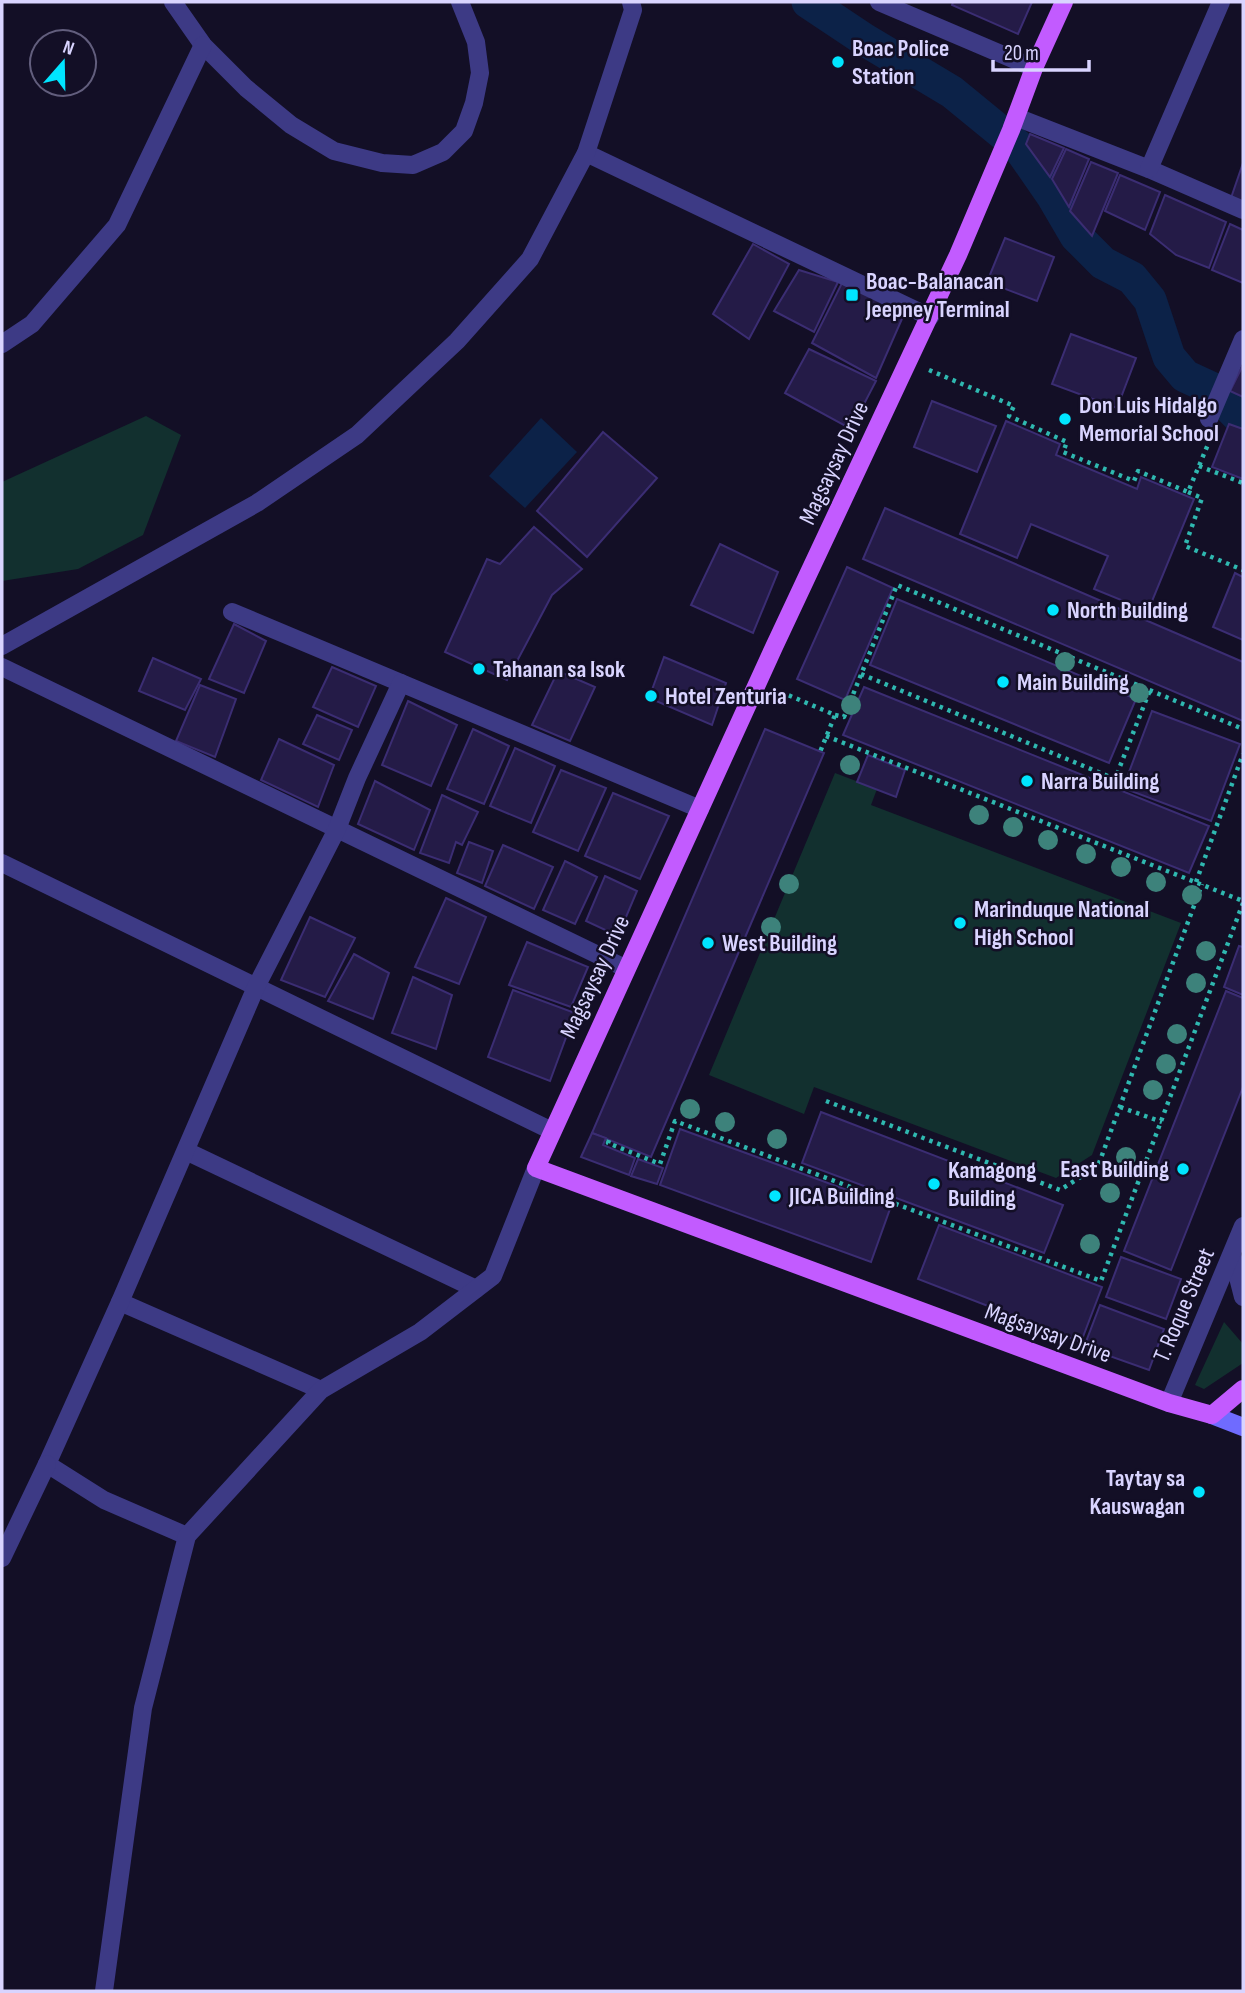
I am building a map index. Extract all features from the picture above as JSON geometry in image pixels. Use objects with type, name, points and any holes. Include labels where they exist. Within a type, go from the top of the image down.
[{"type":"main road","name":"Magsaysay Drive","points":[[1064,2],[930,317],[625,968],[536,1168],[1170,1403],[1212,1415]]},
{"type":"main road","points":[[1212,1415],[1243,1389]]},
{"type":"street","points":[[173,2],[203,45],[246,88],[291,125],[334,150],[382,163],[413,165],[443,152],[464,131],[474,103],[480,73],[475,42],[460,2]]},
{"type":"street","points":[[2,646],[257,503],[357,435],[457,341],[530,259],[586,153],[633,10],[631,2]]},
{"type":"street","points":[[879,2],[1034,68]]},
{"type":"street","points":[[1150,169],[1221,2]]},
{"type":"street","points":[[2,344],[32,324],[117,225],[203,45]]},
{"type":"street","points":[[1010,131],[1150,169],[1243,211]]},
{"type":"street","points":[[586,153],[930,317]]},
{"type":"street","points":[[1209,419],[1243,340]]},
{"type":"street","points":[[232,612],[700,809]]},
{"type":"street","points":[[2,667],[625,968]]},
{"type":"street","points":[[2,1558],[120,1302],[256,987],[337,829],[357,778],[401,683]]},
{"type":"street","points":[[2,863],[552,1131]]},
{"type":"street","points":[[186,1151],[477,1289]]},
{"type":"street","points":[[104,1991],[143,1708],[187,1536],[321,1390],[419,1332],[493,1276],[536,1168]]},
{"type":"street","name":"T. Roque Street","points":[[1170,1403],[1243,1227]]},
{"type":"street","points":[[1232,1254],[1243,1297]]},
{"type":"street","points":[[120,1302],[321,1390]]},
{"type":"street","points":[[1212,1415],[1243,1427]]},
{"type":"street","points":[[47,1464],[104,1500],[187,1536]]},
{"type":"path","points":[[918,366],[1014,406],[1009,416],[1067,442],[1063,452],[1134,481],[1138,471],[1202,498],[1185,546],[1243,570]]},
{"type":"path","points":[[1188,492],[1218,422],[1209,419]]},
{"type":"path","points":[[1199,466],[1243,483]]},
{"type":"path","points":[[774,689],[844,717],[897,585],[1243,729]]},
{"type":"path","points":[[861,674],[1115,779],[1150,690]]},
{"type":"path","points":[[820,752],[835,715]]},
{"type":"path","points":[[609,1140],[608,1143],[660,1164],[675,1121],[1101,1281],[1243,902],[826,736]]},
{"type":"path","points":[[826,1101],[1060,1190],[1098,1166],[1243,754]]},
{"type":"path","points":[[1120,1107],[1162,1122]]},
{"type":"green space","points":[[146,416],[181,435],[143,535],[78,569],[2,581],[2,482]]},
{"type":"green space","points":[[835,773],[877,789],[871,805],[1181,923],[1092,1155],[1056,1178],[814,1087],[804,1114],[709,1075]]},
{"type":"green space","points":[[1224,1322],[1243,1344],[1243,1363],[1204,1389],[1195,1385]]},
{"type":"water","points":[[541,418],[577,452],[525,508],[489,476]]},
{"type":"building","points":[[953,2],[1032,2],[1018,34],[952,5]]},
{"type":"building","points":[[1030,134],[1064,148],[1050,177],[1026,144]]},
{"type":"building","points":[[1066,149],[1089,159],[1069,207],[1052,179]]},
{"type":"building","points":[[1091,162],[1118,173],[1092,236],[1070,211]]},
{"type":"building","points":[[1243,163],[1243,203],[1231,198]]},
{"type":"building","points":[[1120,175],[1160,192],[1145,230],[1105,211]]},
{"type":"building","points":[[1165,195],[1226,222],[1209,268],[1176,255],[1150,234]]},
{"type":"building","points":[[1230,224],[1243,230],[1243,283],[1212,270]]},
{"type":"building","points":[[1005,238],[1054,257],[1037,301],[987,282]]},
{"type":"building","points":[[753,244],[789,264],[749,339],[713,314]]},
{"type":"building","points":[[799,270],[838,282],[814,332],[774,311]]},
{"type":"building","points":[[843,281],[905,312],[876,378],[812,343]]},
{"type":"building","points":[[1071,334],[1136,358],[1117,408],[1052,384]]},
{"type":"building","points":[[809,349],[876,381],[851,429],[785,393]]},
{"type":"building","points":[[1243,365],[1243,397],[1230,391]]},
{"type":"building","points":[[932,401],[996,426],[977,472],[914,447]]},
{"type":"building","points":[[1006,421],[1060,444],[1056,455],[1137,489],[1141,477],[1194,499],[1148,611],[1094,589],[1108,556],[1031,524],[1017,558],[960,534]]},
{"type":"building","points":[[1229,424],[1243,429],[1243,479],[1212,467]]},
{"type":"building","points":[[603,432],[657,478],[587,557],[537,511]]},
{"type":"building","name":"North Building","points":[[885,508],[1243,662],[1243,721],[863,559]]},
{"type":"building","points":[[534,527],[582,569],[552,595],[507,680],[445,652],[487,559],[500,564]]},
{"type":"building","points":[[720,544],[778,572],[753,633],[691,605]]},
{"type":"building","points":[[847,567],[893,588],[845,700],[797,679]]},
{"type":"building","points":[[1235,573],[1243,577],[1243,640],[1213,627]]},
{"type":"building","name":"Main Building","points":[[897,599],[1136,699],[1109,763],[870,665]]},
{"type":"building","points":[[234,624],[266,641],[244,693],[209,679]]},
{"type":"building","points":[[664,657],[726,683],[712,725],[649,698]]},
{"type":"building","points":[[153,658],[201,679],[185,710],[139,691]]},
{"type":"building","points":[[332,667],[376,686],[358,727],[313,707]]},
{"type":"building","points":[[558,671],[595,687],[570,741],[532,725]]},
{"type":"building","points":[[200,685],[236,699],[215,757],[176,741]]},
{"type":"building","name":"Narra Building","points":[[864,687],[1209,826],[1189,873],[843,735]]},
{"type":"building","points":[[408,701],[457,725],[431,786],[382,765]]},
{"type":"building","points":[[1152,711],[1240,744],[1211,821],[1123,788]]},
{"type":"building","points":[[317,715],[352,730],[339,760],[303,744]]},
{"type":"building","points":[[473,729],[509,746],[484,804],[447,789]]},
{"type":"building","name":"West Building","points":[[765,729],[824,753],[651,1157],[592,1133]]},
{"type":"building","points":[[279,739],[334,765],[318,807],[261,780]]},
{"type":"building","points":[[515,748],[555,766],[531,823],[490,806]]},
{"type":"building","points":[[868,755],[905,770],[896,797],[857,782]]},
{"type":"building","points":[[561,770],[606,788],[578,851],[533,832]]},
{"type":"building","points":[[375,781],[430,810],[414,850],[358,824]]},
{"type":"building","points":[[613,793],[669,816],[640,879],[585,856]]},
{"type":"building","points":[[442,795],[478,812],[462,845],[456,842],[449,863],[420,853]]},
{"type":"building","points":[[469,842],[493,851],[482,883],[457,873]]},
{"type":"building","points":[[503,845],[553,867],[534,909],[485,886]]},
{"type":"building","points":[[565,861],[597,877],[575,924],[543,910]]},
{"type":"building","points":[[605,876],[637,891],[618,936],[586,921]]},
{"type":"building","points":[[446,898],[486,917],[459,984],[415,967]]},
{"type":"building","points":[[310,917],[355,938],[325,997],[281,980]]},
{"type":"building","points":[[527,942],[588,967],[571,1007],[509,985]]},
{"type":"building","points":[[1239,946],[1243,947],[1243,995],[1224,987]]},
{"type":"building","points":[[354,954],[389,973],[373,1019],[328,1001]]},
{"type":"building","points":[[413,977],[452,995],[436,1049],[392,1033]]},
{"type":"building","points":[[513,990],[575,1013],[550,1081],[488,1057]]},
{"type":"building","name":"East Building","points":[[1226,991],[1243,998],[1243,1087],[1171,1270],[1124,1251]]},
{"type":"building","name":"Kamagong Building","points":[[821,1112],[1063,1205],[1044,1253],[802,1163]]},
{"type":"building","name":"JICA Building","points":[[680,1129],[891,1206],[871,1262],[660,1185]]},
{"type":"building","points":[[592,1133],[606,1138],[603,1145],[635,1158],[629,1175],[581,1157]]},
{"type":"building","points":[[638,1159],[663,1168],[657,1184],[631,1176]]},
{"type":"building","name":"JICA Building","points":[[939,1225],[1102,1287],[1081,1342],[918,1279]]},
{"type":"building","points":[[1121,1257],[1181,1279],[1166,1319],[1106,1297]]},
{"type":"building","points":[[1100,1305],[1164,1329],[1149,1370],[1084,1347]]},
{"type":"waterway","points":[[808,2],[952,92],[1018,146],[1076,236],[1103,263],[1132,278],[1150,300],[1169,357],[1185,376],[1211,388],[1243,418]]},
{"type":"place","name":"Boac Police Station","points":[[838,62]]},
{"type":"place","name":"Boac-Balanacan Jeepney Terminal","points":[[852,295]]},
{"type":"place","name":"Don Luis Hidalgo Memorial School","points":[[1065,419]]},
{"type":"place","name":"North Building","points":[[1053,610]]},
{"type":"place","name":"Tahanan sa Isok","points":[[479,669]]},
{"type":"place","name":"Main Building","points":[[1003,682]]},
{"type":"place","name":"Hotel Zenturia","points":[[651,696]]},
{"type":"place","name":"Narra Building","points":[[1027,781]]},
{"type":"place","name":"Marinduque National High School","points":[[960,923]]},
{"type":"place","name":"West Building","points":[[708,943]]},
{"type":"place","name":"East Building","points":[[1183,1169]]},
{"type":"place","name":"Kamagong Building","points":[[934,1184]]},
{"type":"place","name":"JICA Building","points":[[775,1196]]},
{"type":"place","name":"Taytay sa Kauswagan","points":[[1199,1492]]}]
